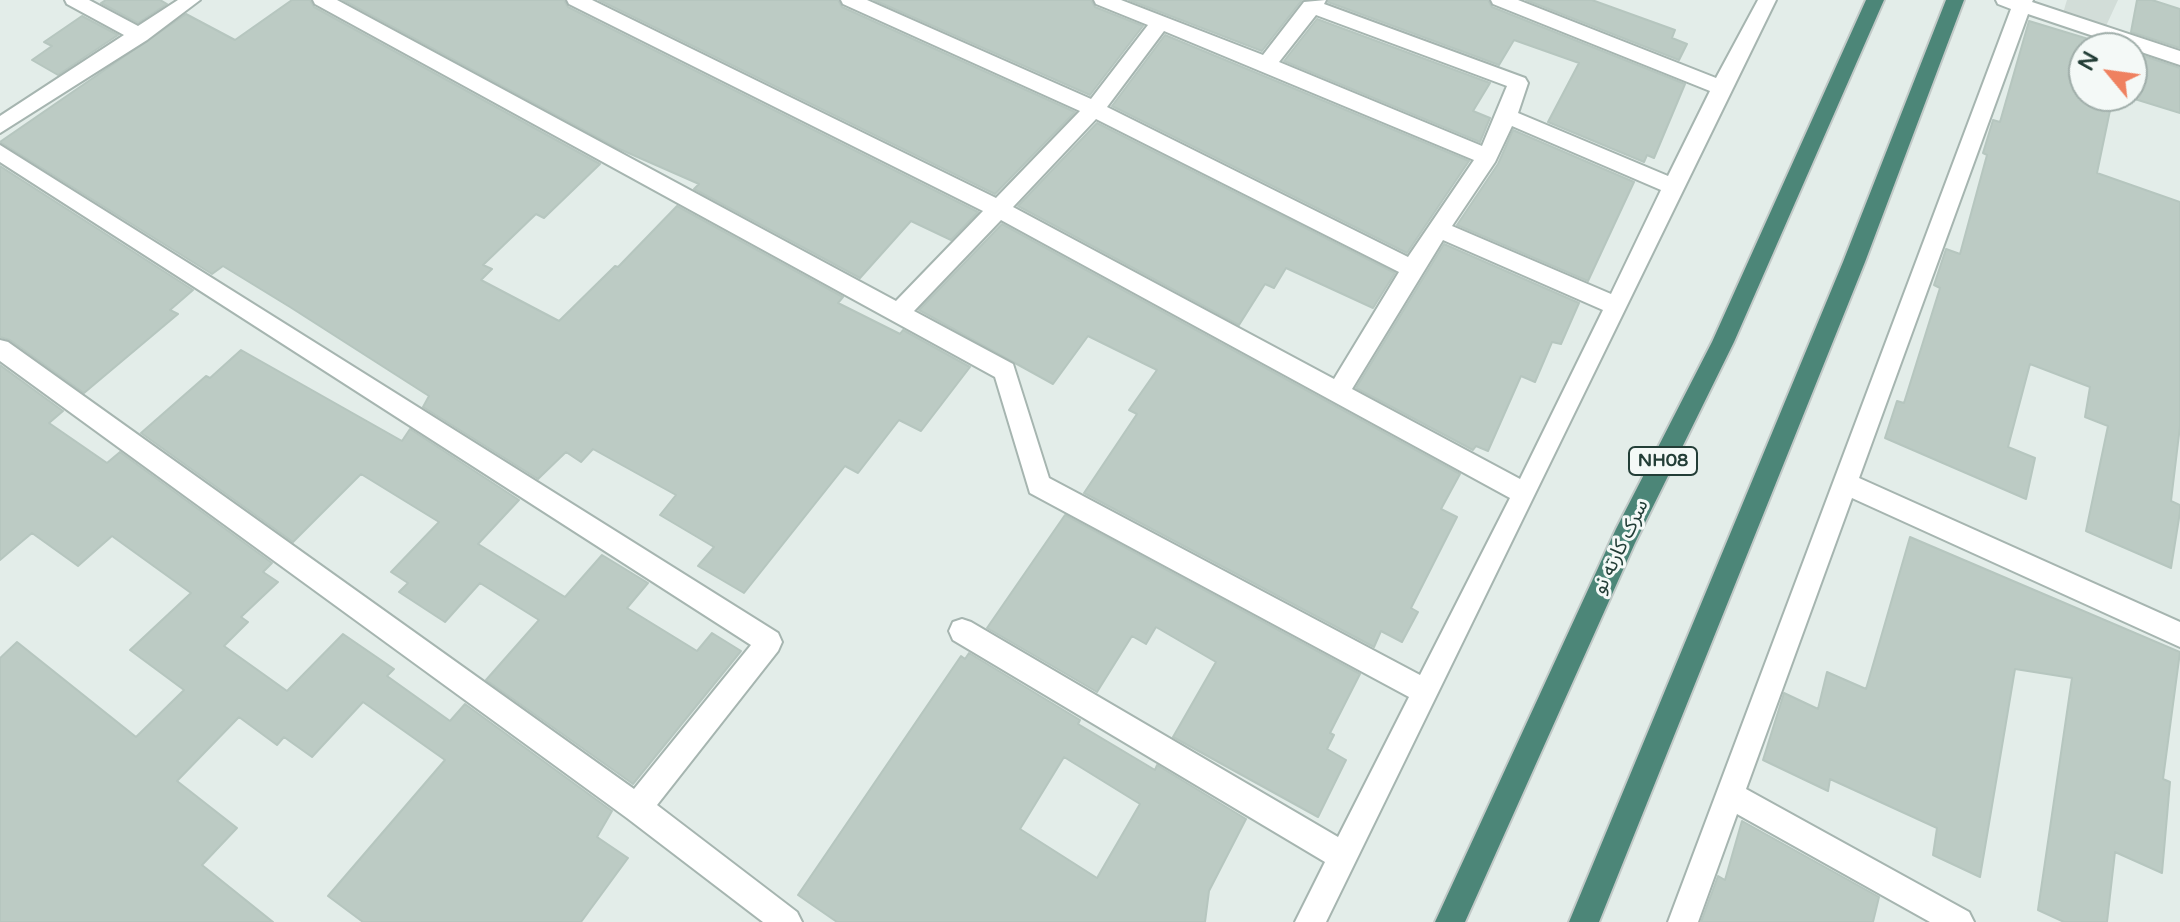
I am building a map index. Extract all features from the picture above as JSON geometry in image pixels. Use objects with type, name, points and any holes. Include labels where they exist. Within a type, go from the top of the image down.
[{"type":"highway","name":"سرک کارته نو","points":[[1450,922],[1625,537],[1723,342],[1875,0]]},
{"type":"highway","points":[[1584,922],[1854,262],[1955,0]]},
{"type":"street","points":[[74,0],[140,35]]},
{"type":"street","points":[[0,126],[191,0]]},
{"type":"street","points":[[322,0],[1005,371],[1039,485],[1424,691]]},
{"type":"street","points":[[576,0],[997,208],[1525,494]]},
{"type":"street","points":[[850,0],[1094,109],[1413,269]]},
{"type":"street","points":[[1103,0],[1267,64],[1488,157]]},
{"type":"street","points":[[1500,0],[1721,88]]},
{"type":"street","points":[[1310,922],[1525,494],[1721,88],[1767,0]]},
{"type":"street","points":[[1683,922],[1845,483],[2017,2],[2180,58]]},
{"type":"street","points":[[1267,64],[1314,3],[1518,83],[1509,117],[1488,157],[1413,269],[1339,391]]},
{"type":"street","points":[[897,314],[1094,109],[1159,24]]},
{"type":"street","points":[[1509,117],[1675,187]]},
{"type":"street","points":[[0,152],[769,642],[637,808]]},
{"type":"street","points":[[1440,230],[1617,306]]},
{"type":"street","points":[[0,349],[637,808],[787,922]]},
{"type":"street","points":[[1845,483],[2180,635]]},
{"type":"street","points":[[962,631],[1344,857]]},
{"type":"street","points":[[1730,795],[1959,922]]},
{"type":"shaded area","points":[[2067,0],[2118,0],[2106,26],[2063,13]]},
{"type":"building","points":[[106,0],[160,0],[167,4],[138,23],[101,3]]},
{"type":"building","points":[[292,0],[310,0],[314,7],[600,164],[544,218],[536,214],[483,265],[492,269],[481,280],[559,321],[615,266],[618,267],[677,206],[843,297],[838,303],[900,334],[903,330],[970,367],[921,431],[899,420],[858,473],[845,466],[744,593],[698,566],[714,547],[660,515],[676,495],[593,449],[581,462],[566,452],[538,479],[423,407],[429,396],[290,307],[223,266],[212,274],[0,142],[186,14],[235,40]]},
{"type":"building","points":[[343,0],[564,0],[568,7],[978,212],[951,240],[911,221],[860,278],[694,189],[699,184],[617,148]]},
{"type":"building","points":[[599,0],[838,0],[842,7],[1075,112],[995,194]]},
{"type":"building","points":[[874,0],[1091,0],[1095,7],[1143,26],[1090,95]]},
{"type":"building","points":[[1129,0],[1302,0],[1262,51]]},
{"type":"building","points":[[1329,0],[1488,0],[1492,7],[1685,84],[1654,158],[1647,155],[1644,162],[1548,122],[1579,63],[1514,40],[1499,65]]},
{"type":"building","points":[[1526,0],[1592,0],[1675,30],[1672,38],[1687,44],[1679,60]]},
{"type":"building","points":[[2137,0],[2152,0],[2180,9],[2180,48],[2148,38],[2148,32],[2131,32]]},
{"type":"building","points":[[82,16],[118,35],[58,75],[32,60],[52,46],[44,42]]},
{"type":"building","points":[[1317,19],[1490,83],[1473,111],[1490,118],[1480,142],[1284,61]]},
{"type":"building","points":[[2029,21],[2068,33],[2068,112],[2110,112],[2097,173],[2180,202],[2180,426],[2171,501],[2180,505],[2180,512],[2171,568],[2086,531],[2108,426],[2085,417],[2090,387],[2030,364],[2008,447],[2035,458],[2026,499],[1885,438],[1897,401],[1904,403],[1940,288],[1934,285],[1946,249],[1960,254],[1987,155],[1983,153],[1993,120],[2000,122]]},
{"type":"building","points":[[1165,35],[1469,161],[1407,253],[1112,106]]},
{"type":"building","points":[[2148,57],[2180,68],[2180,113],[2148,103]]},
{"type":"building","points":[[1097,123],[1395,273],[1373,308],[1286,268],[1274,288],[1265,284],[1239,325],[1018,206]]},
{"type":"building","points":[[1513,130],[1634,182],[1588,281],[1457,225],[1498,164]]},
{"type":"building","points":[[0,166],[193,290],[170,310],[178,314],[84,393],[10,340],[0,337]]},
{"type":"building","points":[[1002,224],[1460,474],[1441,509],[1457,517],[1411,608],[1418,612],[1402,642],[1381,631],[1374,647],[1084,493],[1137,414],[1129,410],[1157,370],[1088,336],[1053,384],[919,310]]},
{"type":"building","points":[[1444,244],[1579,303],[1561,344],[1552,342],[1535,382],[1521,376],[1488,451],[1476,446],[1473,450],[1356,388]]},
{"type":"building","points":[[241,350],[402,441],[410,429],[519,500],[478,544],[565,597],[602,555],[648,583],[627,608],[697,651],[712,633],[741,651],[633,784],[486,680],[539,620],[480,583],[445,622],[399,592],[408,583],[391,572],[439,522],[361,474],[293,542],[141,433]]},
{"type":"building","points":[[0,365],[63,411],[49,423],[107,463],[120,452],[272,563],[263,572],[278,582],[241,617],[248,622],[224,646],[287,691],[343,634],[394,669],[387,676],[450,721],[465,704],[612,811],[597,837],[628,858],[581,922],[363,922],[328,896],[445,760],[363,702],[312,757],[284,737],[277,745],[239,717],[177,781],[237,828],[202,865],[273,922],[0,922],[0,658],[17,642],[136,737],[184,690],[130,650],[191,593],[112,536],[78,566],[32,533],[0,560]]},
{"type":"building","points":[[1065,515],[1360,674],[1330,733],[1334,735],[1327,749],[1346,760],[1318,817],[1173,737],[1216,662],[1156,627],[1146,644],[1132,636],[1097,692],[987,628]]},
{"type":"building","points":[[1910,537],[2180,652],[2163,779],[2170,782],[2162,873],[2115,852],[2107,922],[2064,922],[2038,910],[2072,678],[2015,669],[1980,877],[1933,855],[1937,828],[1830,779],[1828,791],[1763,760],[1784,693],[1818,709],[1827,672],[1866,689]]},
{"type":"building","points":[[969,653],[1080,720],[1078,724],[1155,770],[1157,765],[1246,819],[1209,891],[1205,922],[837,922],[798,895],[961,656],[965,659]],"holes":[[[1064,757],[1140,804],[1097,878],[1020,829]]]},
{"type":"building","points":[[1742,821],[1879,897],[1873,922],[1701,922],[1718,876],[1725,880]]}]
